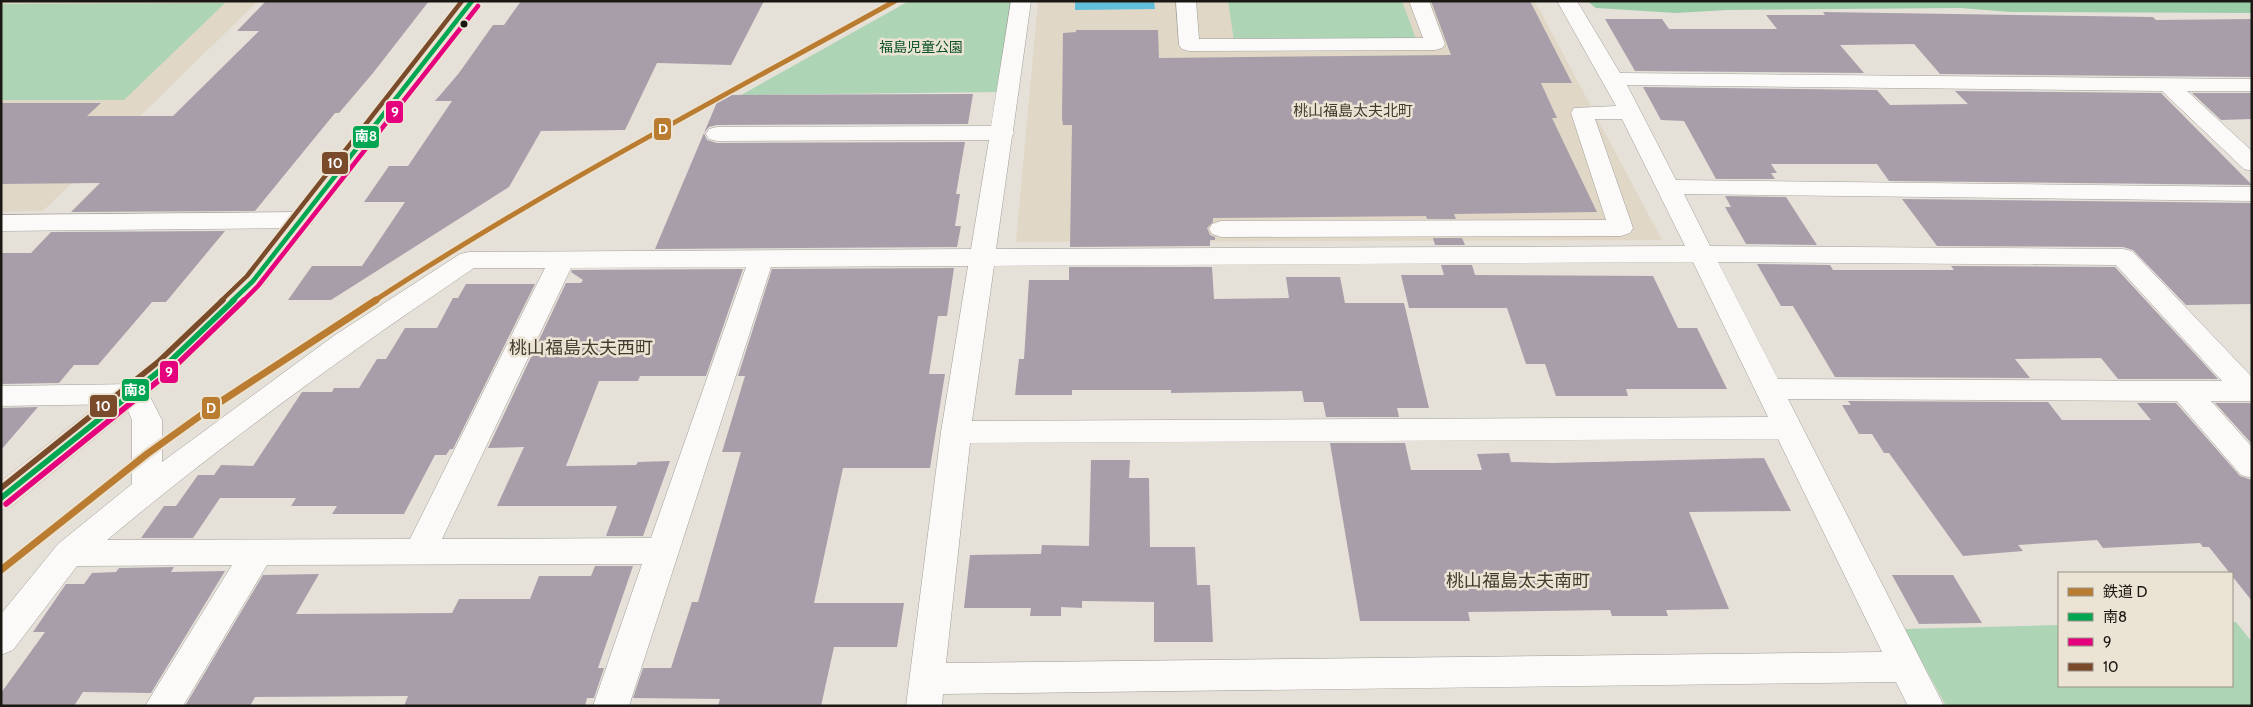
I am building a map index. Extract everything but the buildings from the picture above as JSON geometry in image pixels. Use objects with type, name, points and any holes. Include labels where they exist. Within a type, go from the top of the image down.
[{"type":"highway","points":[[1,498],[135,394],[215,322],[253,281],[302,220],[472,1]]},
{"type":"street","points":[[1020,1],[1002,133],[956,432],[926,692],[1907,667]]},
{"type":"street","points":[[1186,1],[1189,45],[1435,44],[1419,1]]},
{"type":"street","points":[[1567,1],[1613,80],[1668,187],[1926,706]]},
{"type":"street","points":[[1613,80],[2252,85]]},
{"type":"street","points":[[2167,84],[2252,164]]},
{"type":"street","points":[[1221,229],[1621,228],[1582,113],[1629,112]]},
{"type":"street","points":[[717,134],[738,142],[872,126],[1002,133]]},
{"type":"street","points":[[1668,187],[2252,194]]},
{"type":"street","points":[[1,223],[302,220]]},
{"type":"street","points":[[1,640],[69,553],[147,489],[345,342],[469,260],[1701,254],[2123,257],[2250,391]]},
{"type":"street","points":[[611,706],[762,259]]},
{"type":"street","points":[[420,551],[562,260]]},
{"type":"street","points":[[1769,389],[2250,391]]},
{"type":"street","points":[[2186,392],[2252,467]]},
{"type":"street","points":[[1,396],[135,394],[147,420],[147,489]]},
{"type":"street","points":[[956,432],[1788,428]]},
{"type":"street","points":[[69,553],[664,551]]},
{"type":"street","points":[[163,706],[258,552]]},
{"type":"shaded area","points":[[1,1],[258,1],[43,211],[1,212]]},
{"type":"shaded area","points":[[1038,1],[1535,1],[1662,240],[1016,242]]},
{"type":"green space","name":"福島児童公園","points":[[909,1],[1011,1],[998,92],[741,95]]},
{"type":"green space","points":[[1228,1],[1402,1],[1416,39],[1234,41]]},
{"type":"green space","points":[[1587,1],[2252,1],[2252,13],[2011,12],[1960,8],[1727,10],[1676,13],[1596,8]]},
{"type":"green space","points":[[225,3],[124,100],[1,100],[1,4]]},
{"type":"green space","points":[[2233,622],[2236,622],[2252,642],[2252,706],[1946,706],[1904,629],[2058,625],[2058,687],[2233,687]]},
{"type":"water","points":[[1075,1],[1154,1],[1155,9],[1075,10]]},
{"type":"rail line","name":"D","points":[[1,570],[147,454],[211,408],[455,248],[600,164],[895,1]]},
{"type":"transit line","name":"10","points":[[1,488],[158,362],[247,276],[462,1]]},
{"type":"transit line","name":"南8","points":[[1,498],[163,368],[253,281],[472,1]]},
{"type":"transit line","name":"9","points":[[6,504],[168,373],[258,286],[478,6]]},
{"type":"district","name":"桃山福島太夫北町","points":[[1353,111]]},
{"type":"district","name":"桃山福島太夫西町","points":[[581,348]]},
{"type":"district","name":"桃山福島太夫南町","points":[[1518,581]]}]
